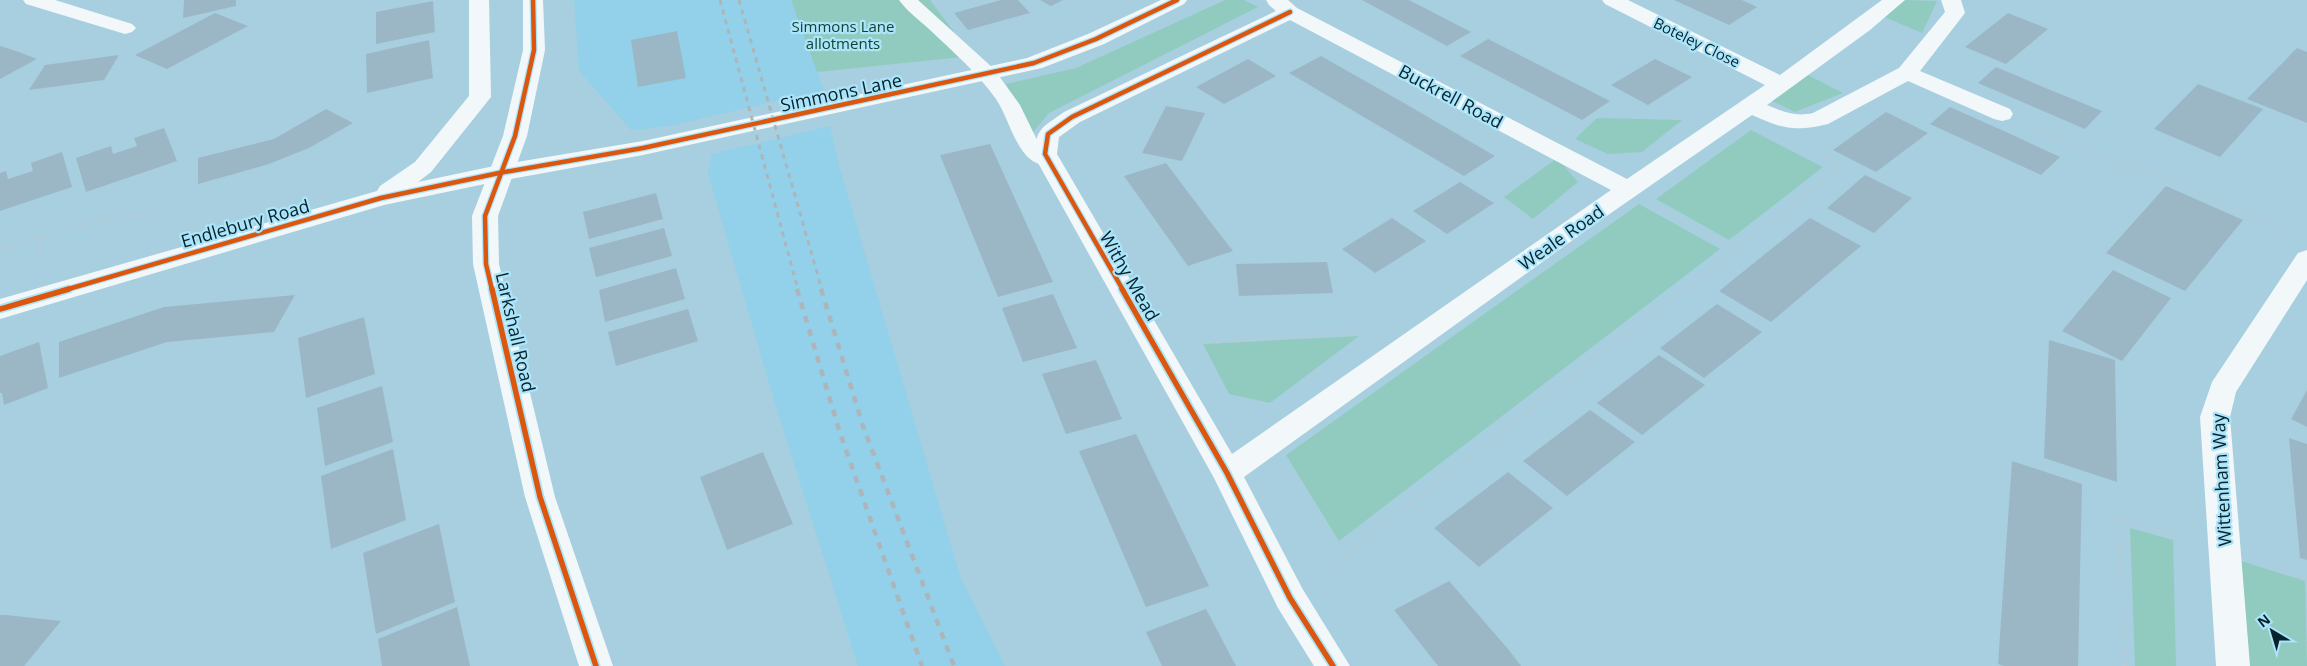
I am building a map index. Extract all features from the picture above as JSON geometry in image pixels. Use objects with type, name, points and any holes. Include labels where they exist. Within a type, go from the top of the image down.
[{"type":"street","points":[[33,0],[125,28]]},
{"type":"street","points":[[381,198],[423,167],[480,97],[479,0]]},
{"type":"street","name":"Larkshall Road","points":[[533,0],[534,50],[515,136],[499,173],[485,216],[486,264],[540,497],[596,666]]},
{"type":"street","name":"Simmons Lane","points":[[499,173],[643,148],[848,106],[1034,63],[1096,39],[1177,0]]},
{"type":"street","name":"Boteley Close","points":[[1612,0],[1782,85]]},
{"type":"street","name":"Weale Road","points":[[1227,473],[1628,189],[1782,85],[1841,43],[1895,0]]},
{"type":"street","points":[[1751,106],[1784,121],[1800,123],[1820,119],[1907,73],[1954,13],[1954,5],[1951,0]]},
{"type":"street","name":"Withy Mead","points":[[1282,6],[1072,117],[1048,134],[1045,154],[1227,473],[1290,598],[1333,666]]},
{"type":"street","name":"Buckrell Road","points":[[1282,6],[1628,189]]},
{"type":"street","points":[[1907,73],[2002,114]]},
{"type":"street","name":"Endlebury Road","points":[[0,309],[381,198],[499,173]]},
{"type":"street","name":"Wittenham Way","points":[[2234,666],[2215,417],[2222,390],[2307,259]]},
{"type":"lane","points":[[908,0],[988,74],[1010,105],[1028,145],[1043,159],[1048,159]]},
{"type":"path","points":[[2034,129],[2121,166],[2130,164],[2282,230]]},
{"type":"path","points":[[1290,598],[1842,166],[1807,149]]},
{"type":"path","points":[[1628,189],[1734,249]]},
{"type":"path","points":[[0,250],[102,218],[160,217],[195,225],[232,242]]},
{"type":"path","points":[[1154,346],[1371,333]]},
{"type":"path","points":[[2125,666],[2119,519],[2225,549]]},
{"type":"shaded area","points":[[574,0],[791,0],[824,90],[670,126],[631,130],[579,71]]},
{"type":"shaded area","points":[[830,126],[840,169],[960,576],[1005,666],[858,666],[777,410],[708,174],[712,154]]},
{"type":"green space","name":"Simmons Lane allotments","points":[[791,0],[930,0],[972,56],[817,72]]},
{"type":"green space","points":[[1225,0],[1244,0],[1258,7],[1049,113],[1029,137],[1006,84],[1076,68]]},
{"type":"green space","points":[[1903,0],[1937,1],[1922,33],[1882,16]]},
{"type":"green space","points":[[1808,75],[1843,93],[1795,112],[1772,101]]},
{"type":"green space","points":[[1597,118],[1682,120],[1642,152],[1608,154],[1575,139]]},
{"type":"green space","points":[[1751,130],[1823,167],[1729,240],[1656,199]]},
{"type":"green space","points":[[1557,158],[1578,182],[1533,219],[1504,197]]},
{"type":"green space","points":[[1639,204],[1720,249],[1339,541],[1286,455]]},
{"type":"green space","points":[[1359,336],[1270,403],[1229,394],[1203,344]]},
{"type":"green space","points":[[2130,528],[2173,540],[2176,666],[2135,666]]},
{"type":"green space","points":[[2241,561],[2305,581],[2307,666],[2250,666]]},
{"type":"building","points":[[184,0],[236,0],[236,6],[183,18]]},
{"type":"building","points":[[1001,0],[1018,0],[1030,13],[968,30],[954,13]]},
{"type":"building","points":[[1040,0],[1063,0],[1051,6]]},
{"type":"building","points":[[1362,0],[1409,0],[1471,32],[1447,46]]},
{"type":"building","points":[[1674,0],[1742,0],[1757,7],[1729,25]]},
{"type":"building","points":[[433,1],[435,32],[376,44],[376,12]]},
{"type":"building","points":[[215,13],[248,26],[167,69],[135,55]]},
{"type":"building","points":[[2008,13],[2048,29],[2006,64],[1965,47]]},
{"type":"building","points":[[677,31],[686,78],[638,87],[631,40]]},
{"type":"building","points":[[1488,39],[1610,101],[1582,120],[1460,56]]},
{"type":"building","points":[[429,40],[433,78],[367,93],[366,54]]},
{"type":"building","points":[[0,46],[16,51],[37,59],[0,79]]},
{"type":"building","points":[[2297,48],[2307,52],[2307,123],[2247,99]]},
{"type":"building","points":[[119,55],[104,80],[29,90],[45,65]]},
{"type":"building","points":[[1321,56],[1495,156],[1464,176],[1289,73]]},
{"type":"building","points":[[1248,59],[1276,76],[1224,104],[1196,87]]},
{"type":"building","points":[[1655,59],[1692,77],[1648,105],[1611,85]]},
{"type":"building","points":[[1996,67],[2102,111],[2085,129],[1978,83]]},
{"type":"building","points":[[2198,84],[2263,109],[2220,157],[2154,129]]},
{"type":"building","points":[[1166,106],[1205,113],[1182,161],[1142,153]]},
{"type":"building","points":[[1950,107],[2060,157],[2041,175],[1930,124]]},
{"type":"building","points":[[326,109],[353,123],[309,148],[269,164],[198,184],[198,158],[274,139]]},
{"type":"building","points":[[1886,112],[1928,133],[1876,172],[1833,150]]},
{"type":"building","points":[[164,128],[177,161],[86,192],[76,158],[111,146],[113,154],[137,146],[134,138]]},
{"type":"building","points":[[990,144],[1053,282],[998,297],[940,155]]},
{"type":"building","points":[[62,152],[72,187],[0,211],[0,173],[6,171],[8,179],[33,171],[31,163]]},
{"type":"building","points":[[1166,163],[1233,251],[1188,266],[1124,176]]},
{"type":"building","points":[[1865,175],[1912,198],[1874,233],[1827,208]]},
{"type":"building","points":[[1460,182],[1494,203],[1447,234],[1413,211]]},
{"type":"building","points":[[2166,186],[2243,220],[2185,291],[2106,253]]},
{"type":"building","points":[[656,193],[663,219],[589,239],[583,212]]},
{"type":"building","points":[[1392,218],[1426,241],[1375,273],[1342,249]]},
{"type":"building","points":[[1810,218],[1861,246],[1771,322],[1719,291]]},
{"type":"building","points":[[664,228],[672,256],[596,277],[589,248]]},
{"type":"building","points":[[1327,262],[1333,293],[1239,296],[1236,264]]},
{"type":"building","points":[[676,268],[685,299],[605,322],[599,290]]},
{"type":"building","points":[[2113,270],[2171,298],[2122,361],[2062,331]]},
{"type":"building","points":[[1053,294],[1077,348],[1023,362],[1002,308]]},
{"type":"building","points":[[295,295],[274,332],[167,342],[59,378],[59,342],[164,307]]},
{"type":"building","points":[[1717,304],[1762,332],[1704,378],[1660,348]]},
{"type":"building","points":[[688,309],[698,341],[616,366],[608,332]]},
{"type":"building","points":[[364,317],[375,374],[306,398],[298,338]]},
{"type":"building","points":[[2049,340],[2115,360],[2117,482],[2044,458]]},
{"type":"building","points":[[39,342],[48,388],[4,405],[2,393],[0,393],[0,356]]},
{"type":"building","points":[[1659,355],[1705,385],[1642,435],[1597,403]]},
{"type":"building","points":[[1096,360],[1122,419],[1066,434],[1042,374]]},
{"type":"building","points":[[382,386],[393,442],[325,466],[317,408]]},
{"type":"building","points":[[2307,390],[2307,427],[2291,419]]},
{"type":"building","points":[[1590,410],[1635,442],[1567,496],[1523,461]]},
{"type":"building","points":[[1136,434],[1209,586],[1146,607],[1079,451]]},
{"type":"building","points":[[2289,438],[2307,444],[2307,560],[2300,558]]},
{"type":"building","points":[[393,449],[406,520],[331,549],[321,476]]},
{"type":"building","points":[[763,452],[793,524],[727,550],[700,477]]},
{"type":"building","points":[[2012,461],[2082,484],[2078,666],[2004,666],[1998,664]]},
{"type":"building","points":[[1508,472],[1553,508],[1479,567],[1434,528]]},
{"type":"building","points":[[439,524],[455,602],[376,634],[363,553]]},
{"type":"building","points":[[1449,581],[1521,666],[1438,666],[1394,610]]},
{"type":"building","points":[[457,607],[470,666],[382,666],[378,639]]},
{"type":"building","points":[[1206,609],[1236,666],[1162,666],[1146,632]]},
{"type":"building","points":[[0,615],[61,621],[24,666],[0,666]]},
{"type":"railway","points":[[720,0],[798,290]]},
{"type":"railway","points":[[739,0],[822,290]]},
{"type":"railway","points":[[797,289],[840,433],[922,666]]},
{"type":"railway","points":[[821,289],[863,426],[954,666]]},
{"type":"cycle path","points":[[533,0],[534,50],[515,136],[485,216],[486,264],[540,497],[596,666]]},
{"type":"cycle path","points":[[0,309],[381,198],[499,173],[643,148],[848,105],[1034,63],[1096,39],[1177,0]]},
{"type":"cycle path","points":[[1290,12],[1072,117],[1048,134],[1045,154],[1227,473],[1290,598],[1333,666]]}]
